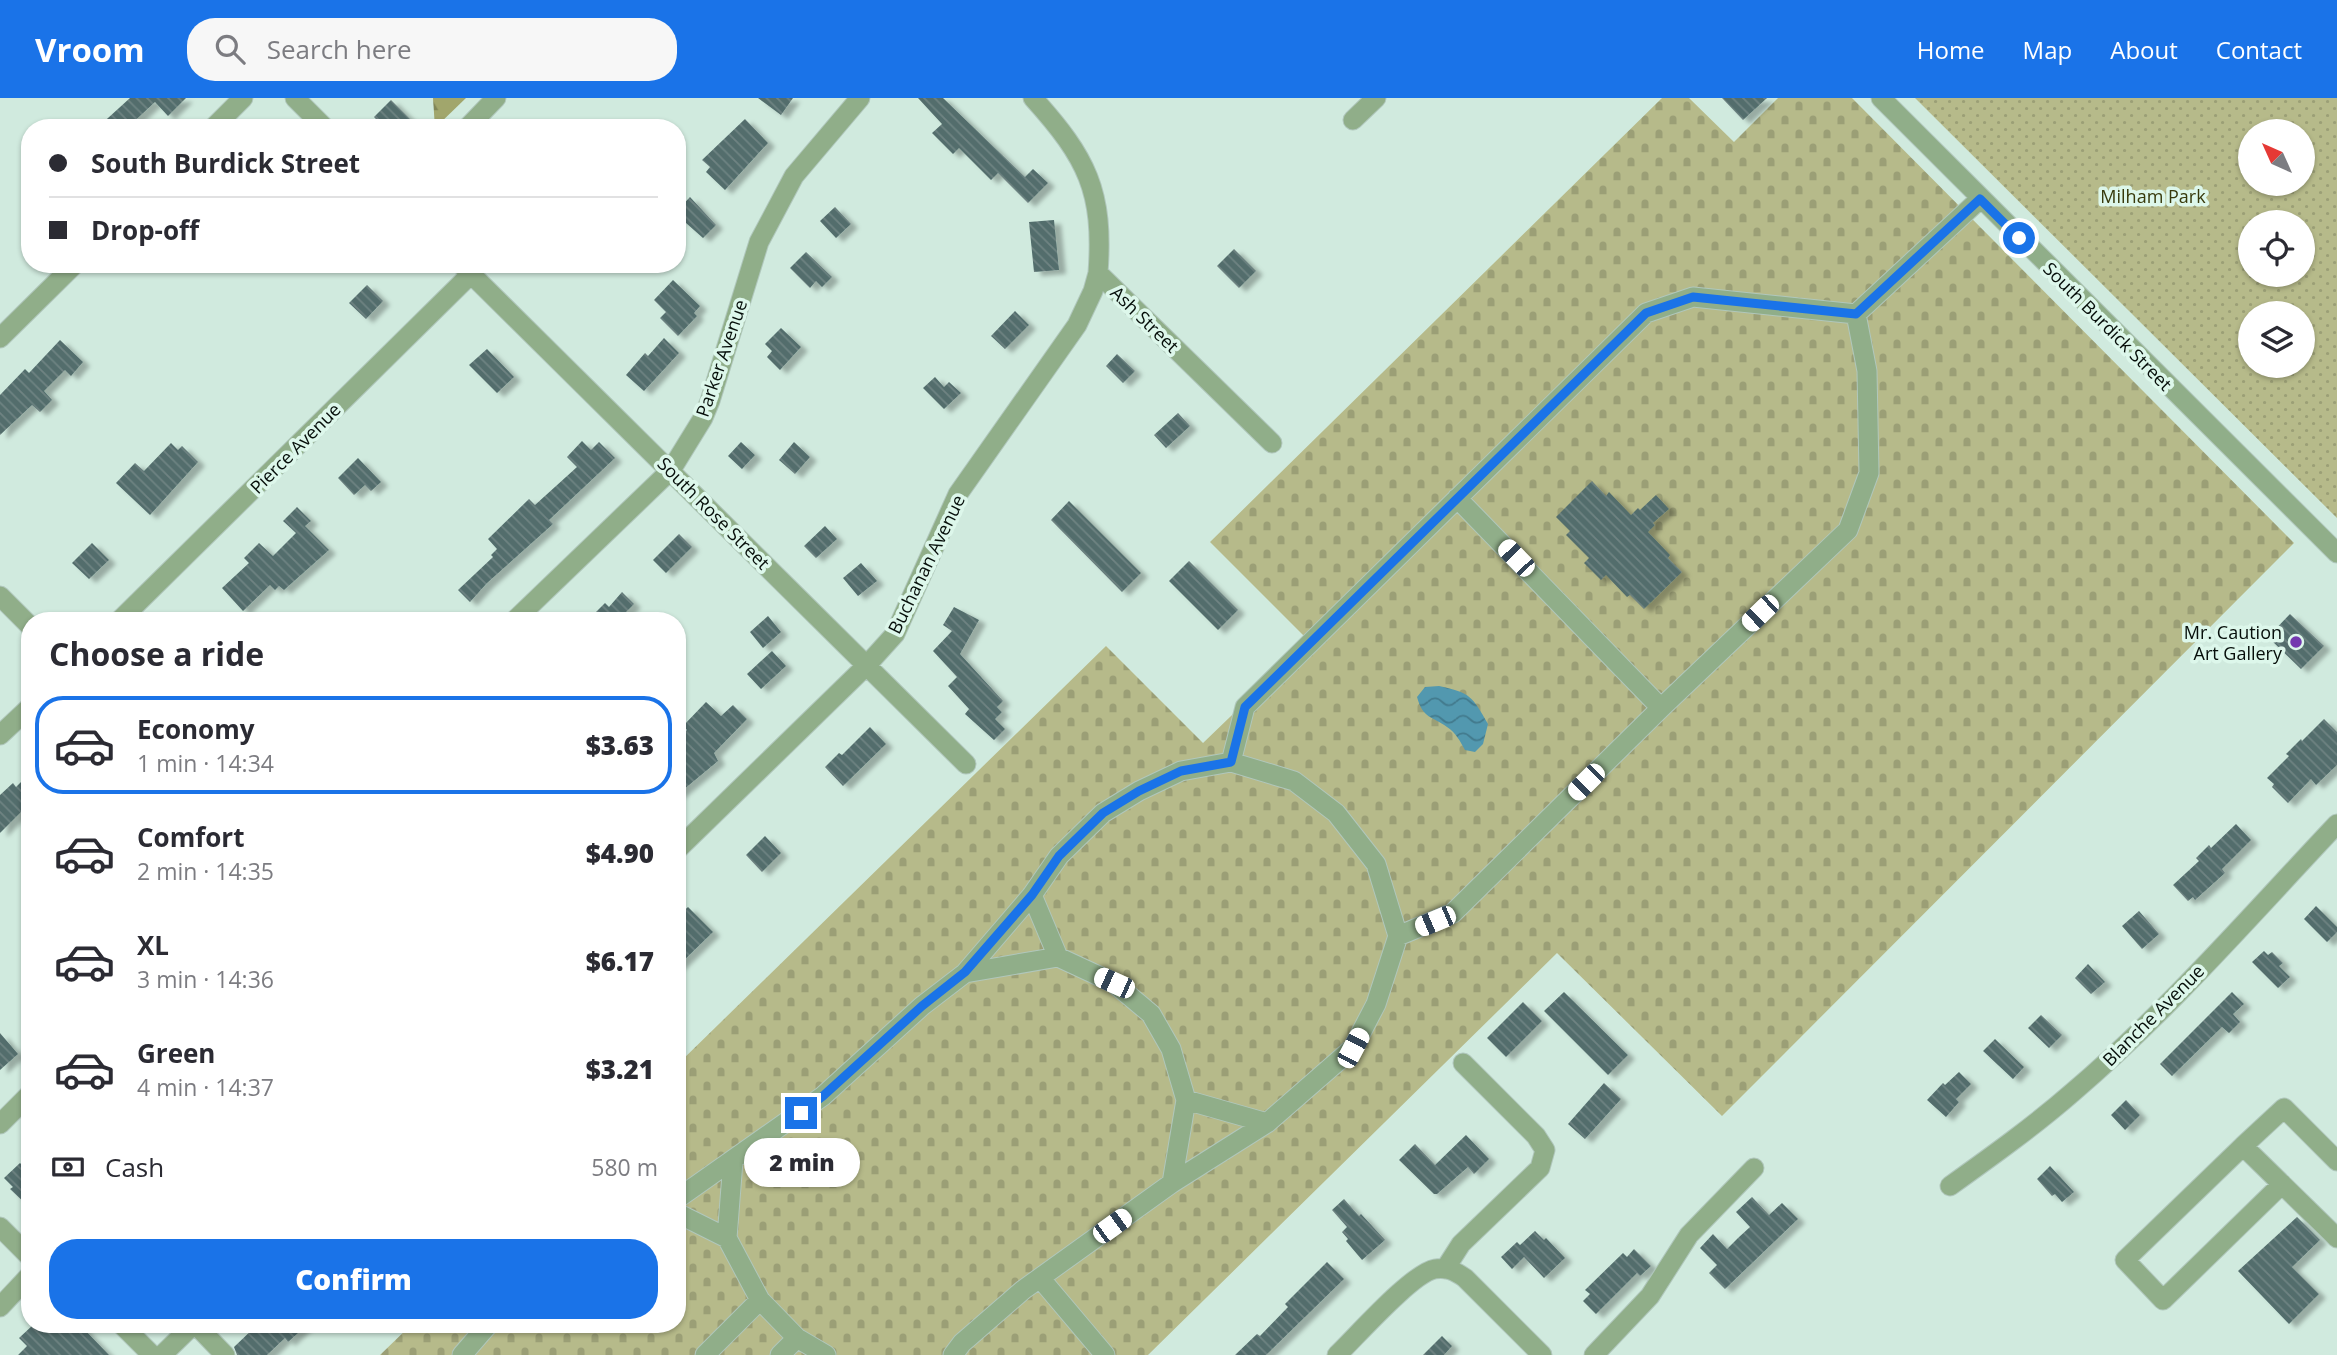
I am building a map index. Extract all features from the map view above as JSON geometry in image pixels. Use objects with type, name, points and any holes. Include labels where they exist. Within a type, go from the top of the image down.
[{"type":"street","points":[[222,119],[243,98]]},
{"type":"street","points":[[295,98],[316,119]]},
{"type":"street","points":[[476,119],[496,98]]},
{"type":"street","name":"Parker Avenue","points":[[523,612],[671,470],[703,418],[759,242],[776,207],[794,176],[860,98]]},
{"type":"street","name":"Ash Street","points":[[1033,98],[1066,136],[1089,177],[1100,238],[1097,273],[1272,443]]},
{"type":"street","points":[[1353,120],[1376,98]]},
{"type":"street","name":"South Burdick Street","points":[[1881,98],[2337,553]]},
{"type":"street","points":[[1231,762],[1245,707],[1646,313],[1693,297],[1856,314],[1980,199]]},
{"type":"street","points":[[0,338],[66,273]]},
{"type":"street","name":"Pierce Avenue","points":[[128,612],[462,273]]},
{"type":"street","name":"South Rose Street","points":[[470,273],[966,764]]},
{"type":"street","name":"Buchanan Avenue","points":[[686,840],[867,665],[895,634],[958,494],[1077,325],[1093,291],[1097,273]]},
{"type":"street","points":[[1398,936],[1453,913],[1661,708],[1848,530],[1869,473],[1867,371],[1856,314]]},
{"type":"street","points":[[1457,498],[1661,708]]},
{"type":"street","points":[[0,596],[21,616]]},
{"type":"street","points":[[0,735],[21,715]]},
{"type":"street","points":[[686,1193],[823,1096],[922,1006],[965,972],[1032,895],[1059,856],[1103,813],[1139,791],[1181,771],[1231,762],[1294,781],[1336,813],[1376,864],[1398,936],[1376,1004],[1353,1048],[1267,1123],[1172,1183],[1023,1290],[962,1343],[953,1355]]},
{"type":"street","name":"Blanche Avenue","points":[[1950,1186],[2073,1092],[2137,1033],[2337,824]]},
{"type":"street","points":[[1032,895],[1058,957]]},
{"type":"street","points":[[965,972],[1058,957],[1114,983],[1152,1014],[1171,1049],[1186,1100],[1172,1183]]},
{"type":"street","points":[[1445,1269],[1461,1244],[1540,1168],[1545,1150],[1536,1136],[1462,1063]]},
{"type":"street","points":[[1186,1100],[1267,1123]]},
{"type":"street","points":[[0,1124],[21,1103]]},
{"type":"street","points":[[2282,1184],[2163,1300],[2125,1260],[2284,1108],[2337,1161]]},
{"type":"street","points":[[2243,1146],[2337,1238]]},
{"type":"street","points":[[733,1161],[727,1238],[760,1300],[797,1338],[826,1355]]},
{"type":"street","points":[[1594,1355],[1650,1296],[1689,1235],[1754,1168]]},
{"type":"street","points":[[686,1218],[727,1238]]},
{"type":"street","points":[[0,1227],[21,1248]]},
{"type":"street","points":[[1337,1355],[1412,1282],[1432,1270],[1445,1269],[1453,1270],[1465,1278],[1542,1355]]},
{"type":"street","points":[[1040,1278],[1105,1355]]},
{"type":"street","points":[[0,1307],[21,1285]]},
{"type":"street","points":[[705,1355],[760,1300]]},
{"type":"street","points":[[130,1333],[152,1355]]},
{"type":"street","points":[[162,1355],[185,1333]]},
{"type":"street","points":[[202,1333],[225,1355]]},
{"type":"street","points":[[462,1355],[481,1333]]},
{"type":"street","points":[[780,1355],[797,1338]]},
{"type":"green space","points":[[433,98],[466,98],[444,119],[434,119]]},
{"type":"green space","points":[[1662,98],[1689,98],[1734,142],[1778,98],[1852,98],[2294,543],[1722,1116],[1557,953],[1148,1355],[380,1355],[403,1333],[686,1333],[686,1056],[1106,646],[1203,743],[1309,641],[1210,542]]},
{"type":"green space","name":"Milham Park","points":[[1915,98],[2337,98],[2337,518]]},
{"type":"water","points":[[1439,686],[1470,697],[1488,724],[1483,744],[1475,752],[1465,750],[1453,732],[1422,709],[1417,697],[1425,687]]},
{"type":"building","points":[[130,98],[186,98],[168,116],[155,102],[137,119],[107,119]]},
{"type":"building","points":[[758,98],[793,98],[781,115]]},
{"type":"building","points":[[918,98],[943,98],[1025,177],[1033,169],[1048,183],[1028,203],[998,173],[991,180],[959,148],[953,154],[932,133],[942,124]]},
{"type":"building","points":[[1722,98],[1767,98],[1743,120]]},
{"type":"building","points":[[391,100],[410,119],[376,119],[374,117]]},
{"type":"building","points":[[745,119],[768,143],[725,190],[706,172],[710,167],[702,160]]},
{"type":"building","points":[[690,197],[716,225],[703,238],[686,223],[686,201]]},
{"type":"building","points":[[835,207],[851,224],[836,238],[820,221]]},
{"type":"building","points":[[1054,220],[1059,270],[1034,272],[1029,222]]},
{"type":"building","points":[[1234,249],[1256,271],[1239,288],[1217,266]]},
{"type":"building","points":[[806,252],[832,277],[822,287],[816,281],[810,288],[790,268]]},
{"type":"building","points":[[673,280],[700,306],[694,313],[697,316],[678,336],[660,318],[666,312],[654,300]]},
{"type":"building","points":[[367,285],[383,301],[366,319],[349,303]]},
{"type":"building","points":[[1015,311],[1029,325],[1005,349],[991,336]]},
{"type":"building","points":[[781,328],[801,347],[780,370],[767,357],[772,351],[765,344]]},
{"type":"building","points":[[664,338],[679,353],[644,391],[626,375],[645,353],[648,356]]},
{"type":"building","points":[[60,340],[83,362],[71,376],[65,370],[44,391],[52,400],[40,412],[32,405],[0,435],[0,395],[25,369],[29,373]]},
{"type":"building","points":[[487,349],[514,377],[497,393],[469,365]]},
{"type":"building","points":[[1117,354],[1135,371],[1123,383],[1106,366]]},
{"type":"building","points":[[935,377],[944,387],[949,382],[961,393],[944,409],[923,388]]},
{"type":"building","points":[[1178,413],[1190,426],[1166,448],[1154,435]]},
{"type":"building","points":[[582,441],[591,450],[599,442],[615,458],[549,520],[553,524],[487,583],[470,602],[458,590],[493,557],[491,555],[497,549],[488,539],[529,499],[535,505],[577,467],[567,457]]},
{"type":"building","points":[[741,442],[755,455],[742,469],[728,456]]},
{"type":"building","points":[[794,442],[810,457],[795,474],[779,460]]},
{"type":"building","points":[[171,443],[178,450],[182,446],[198,462],[150,515],[116,483],[135,463],[144,471]]},
{"type":"building","points":[[358,458],[381,482],[371,491],[365,485],[354,495],[338,478]]},
{"type":"building","points":[[1592,481],[1606,496],[1609,492],[1631,515],[1656,495],[1669,509],[1653,523],[1655,525],[1648,532],[1682,572],[1644,609],[1630,595],[1627,597],[1606,575],[1601,580],[1584,563],[1589,558],[1566,535],[1570,531],[1556,517]]},
{"type":"building","points":[[1069,501],[1141,573],[1122,592],[1051,520]]},
{"type":"building","points":[[297,507],[311,521],[305,526],[329,550],[284,590],[279,586],[275,590],[270,585],[243,611],[222,588],[249,563],[244,558],[259,543],[273,556],[296,533],[283,521]]},
{"type":"building","points":[[825,526],[837,539],[816,558],[804,546]]},
{"type":"building","points":[[679,534],[692,547],[666,573],[653,560]]},
{"type":"building","points":[[92,543],[109,560],[89,579],[72,563]]},
{"type":"building","points":[[1189,561],[1238,610],[1218,630],[1169,581]]},
{"type":"building","points":[[861,563],[877,581],[858,596],[843,578]]},
{"type":"building","points":[[622,592],[634,604],[626,612],[596,612],[605,603],[609,607]]},
{"type":"building","points":[[954,607],[979,620],[960,654],[1003,701],[997,707],[1002,712],[995,719],[1005,729],[994,740],[965,714],[969,709],[948,686],[957,677],[933,651],[952,631],[943,625]]},
{"type":"building","name":"Mr. Caution Art Gallery","points":[[2290,614],[2324,646],[2301,669],[2268,637]]},
{"type":"building","points":[[768,616],[781,632],[763,648],[750,632]]},
{"type":"building","points":[[772,651],[786,666],[761,689],[747,674]]},
{"type":"building","points":[[706,702],[721,716],[733,705],[747,719],[714,753],[718,761],[686,788],[687,730],[686,723]]},
{"type":"building","points":[[2324,719],[2337,732],[2337,765],[2316,785],[2311,779],[2288,803],[2267,778],[2289,756],[2286,754]]},
{"type":"building","points":[[870,727],[886,744],[843,786],[825,767],[839,753],[842,755]]},
{"type":"building","points":[[21,782],[21,812],[0,833],[0,795],[13,783],[16,787]]},
{"type":"building","points":[[2236,824],[2251,840],[2222,869],[2225,873],[2195,900],[2193,897],[2188,901],[2173,885],[2199,861],[2196,858],[2209,845],[2211,848]]},
{"type":"building","points":[[765,836],[781,853],[762,872],[746,855]]},
{"type":"building","points":[[2316,906],[2337,927],[2337,932],[2327,942],[2304,919]]},
{"type":"building","points":[[688,907],[713,932],[686,958]]},
{"type":"building","points":[[2139,911],[2159,934],[2142,949],[2122,926]]},
{"type":"building","points":[[2264,951],[2268,955],[2272,952],[2283,963],[2279,966],[2290,977],[2278,988],[2252,962]]},
{"type":"building","points":[[2088,964],[2105,982],[2091,994],[2075,978]]},
{"type":"building","points":[[1564,992],[1628,1055],[1608,1075],[1544,1011]]},
{"type":"building","points":[[2232,992],[2244,1004],[2233,1014],[2240,1022],[2229,1033],[2222,1027],[2172,1076],[2160,1064]]},
{"type":"building","points":[[1523,1002],[1542,1021],[1506,1057],[1487,1038]]},
{"type":"building","points":[[2041,1015],[2062,1035],[2049,1048],[2028,1028]]},
{"type":"building","points":[[0,1033],[18,1054],[0,1070]]},
{"type":"building","points":[[1995,1039],[2024,1067],[2013,1079],[1983,1051]]},
{"type":"building","points":[[1959,1072],[1971,1084],[1956,1099],[1959,1102],[1946,1117],[1927,1100],[1943,1083],[1945,1085]]},
{"type":"building","points":[[1604,1083],[1621,1099],[1585,1139],[1568,1124]]},
{"type":"building","points":[[2126,1100],[2140,1115],[2125,1130],[2111,1115]]},
{"type":"building","points":[[1466,1135],[1489,1159],[1474,1174],[1468,1167],[1437,1194],[1399,1160],[1415,1144],[1435,1165]]},
{"type":"building","points":[[21,1164],[21,1199],[10,1189],[13,1187],[4,1178]]},
{"type":"building","points":[[2050,1166],[2074,1192],[2062,1202],[2055,1194],[2052,1196],[2037,1179]]},
{"type":"building","points":[[1752,1197],[1769,1215],[1782,1203],[1798,1219],[1725,1289],[1709,1273],[1717,1265],[1700,1248],[1713,1234],[1727,1249],[1750,1227],[1736,1212]]},
{"type":"building","points":[[1344,1199],[1385,1240],[1362,1260],[1346,1241],[1348,1239],[1342,1232],[1347,1227],[1332,1210]]},
{"type":"building","points":[[2297,1217],[2320,1240],[2292,1267],[2319,1294],[2289,1324],[2238,1271]]},
{"type":"building","points":[[1535,1231],[1544,1240],[1546,1238],[1565,1258],[1544,1278],[1524,1257],[1512,1269],[1501,1257],[1517,1242],[1520,1245]]},
{"type":"building","points":[[1634,1249],[1651,1266],[1640,1276],[1637,1273],[1596,1314],[1583,1301],[1590,1294],[1585,1290],[1623,1253],[1627,1257]]},
{"type":"building","points":[[1327,1262],[1344,1279],[1266,1355],[1235,1355],[1257,1334],[1260,1336],[1288,1307],[1285,1304]]},
{"type":"building","points":[[24,1333],[88,1333],[109,1355],[18,1355],[27,1346],[19,1338]]},
{"type":"building","points":[[249,1333],[298,1333],[288,1342],[285,1338],[267,1355],[237,1355],[234,1347]]},
{"type":"building","points":[[1442,1336],[1452,1346],[1444,1355],[1423,1355]]},
{"type":"place","name":"Mr. Caution Art Gallery","points":[[2296,642]]},
{"type":"route","points":[[801,1113],[922,1006],[965,972],[1032,895],[1059,856],[1103,813],[1139,791],[1181,771],[1231,762],[1245,707],[1646,313],[1693,297],[1856,314],[1980,199],[2019,238]]}]
